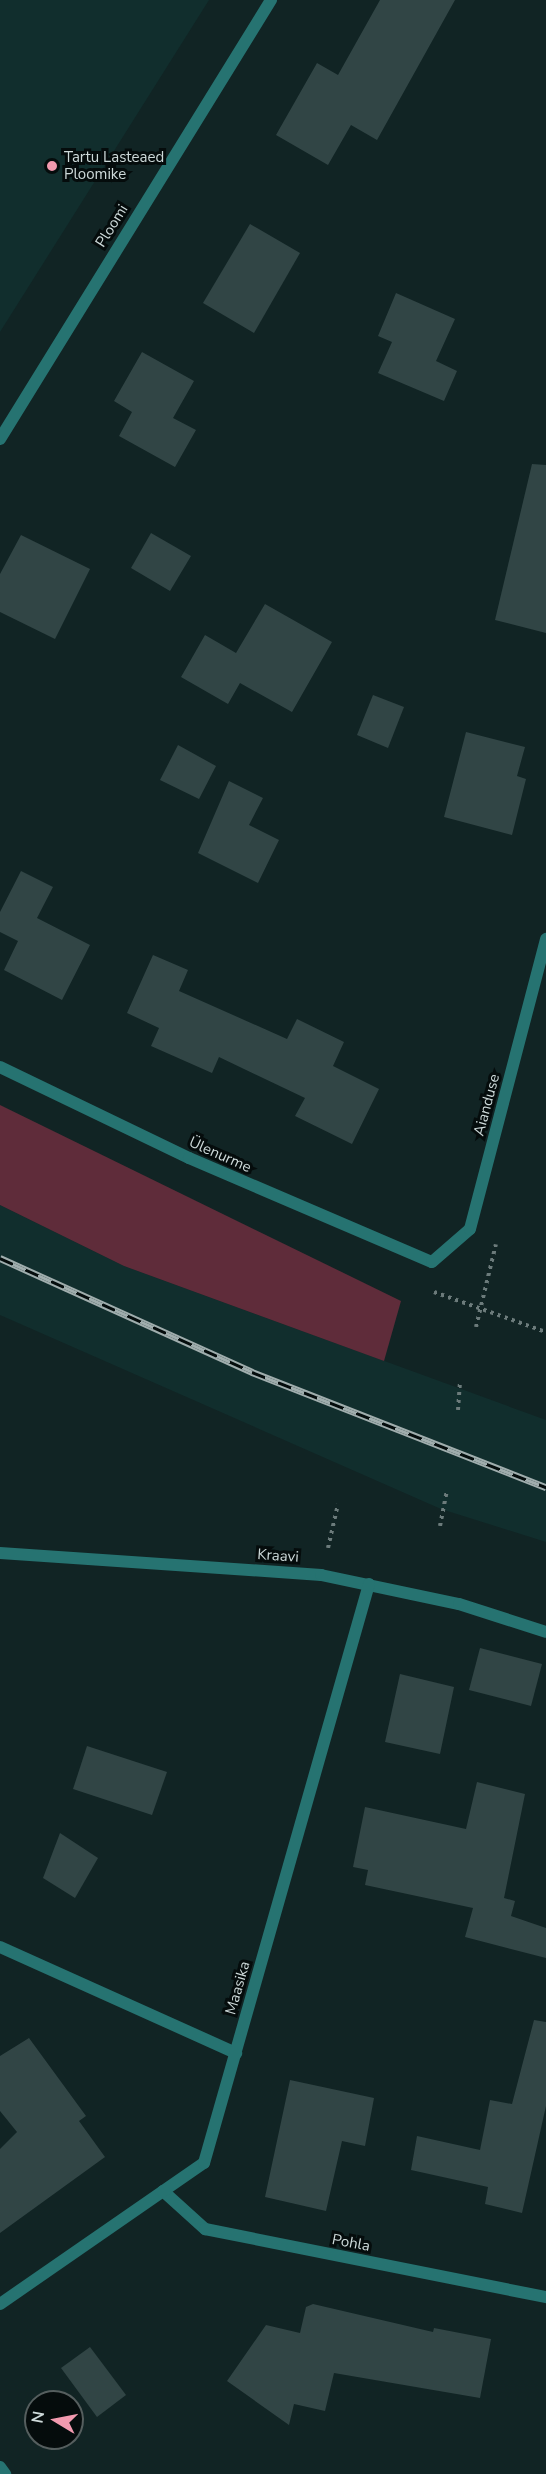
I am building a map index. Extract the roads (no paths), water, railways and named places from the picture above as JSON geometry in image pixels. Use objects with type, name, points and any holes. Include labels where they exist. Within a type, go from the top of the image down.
[{"type":"street","name":"Ploomi","points":[[0,439],[271,0]]},
{"type":"street","name":"Aianduse","points":[[432,1262],[470,1229],[546,939]]},
{"type":"street","name":"Ülenurme","points":[[0,1067],[189,1158],[432,1262]]},
{"type":"street","name":"Kraavi","points":[[0,1553],[321,1575],[369,1584],[546,1632]]},
{"type":"street","name":"Maasika","points":[[0,2304],[204,2163],[369,1584]]},
{"type":"street","points":[[0,1947],[236,2053]]},
{"type":"street","name":"Pohla","points":[[163,2191],[205,2229],[546,2297]]},
{"type":"street","points":[[0,2467],[5,2474]]},
{"type":"railway","points":[[0,1258],[252,1372],[546,1487]]},
{"type":"place","name":"Tartu Lasteaed Ploomike","points":[[52,166]]}]
